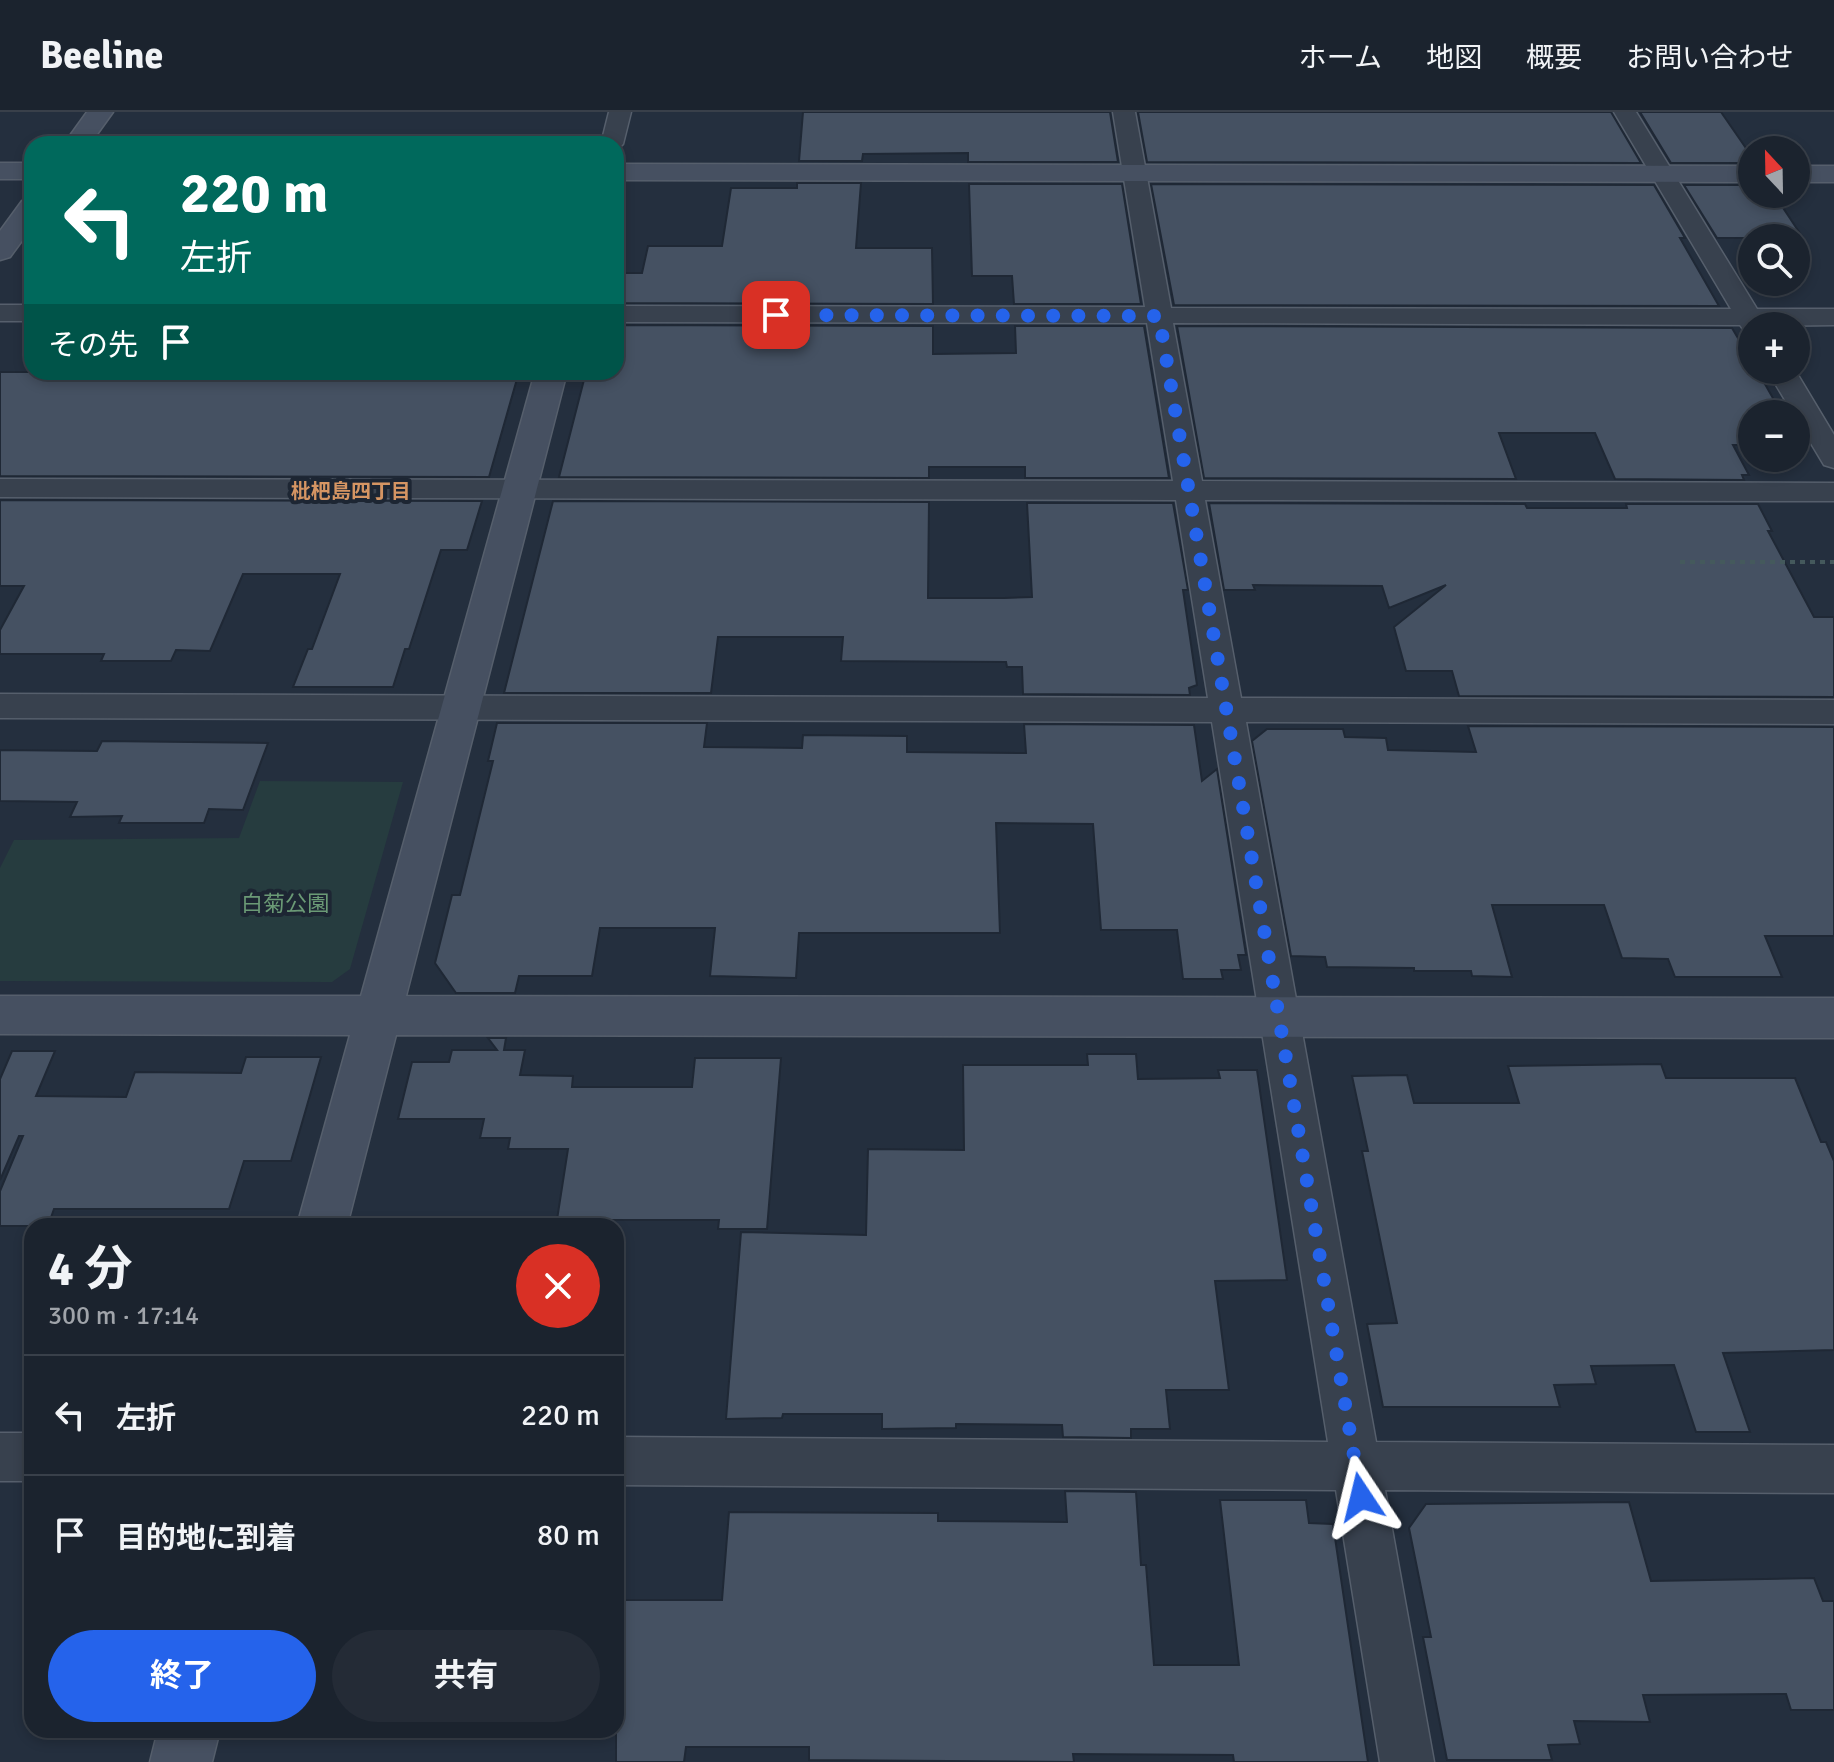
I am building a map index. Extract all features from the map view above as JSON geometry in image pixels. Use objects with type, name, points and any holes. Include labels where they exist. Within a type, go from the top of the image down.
[{"type":"street","points":[[83,136],[100,112]]},
{"type":"street","points":[[614,136],[620,112]]},
{"type":"street","points":[[1124,112],[1407,1762]]},
{"type":"street","points":[[1625,112],[1745,312]]},
{"type":"street","points":[[0,171],[24,171]]},
{"type":"street","points":[[624,172],[1738,174]]},
{"type":"street","points":[[1810,174],[1834,174]]},
{"type":"street","points":[[0,251],[24,218]]},
{"type":"street","points":[[0,313],[24,313]]},
{"type":"street","points":[[624,314],[1738,322]]},
{"type":"street","points":[[1810,318],[1834,317]]},
{"type":"street","points":[[324,1218],[549,380]]},
{"type":"street","points":[[1789,384],[1834,459]]},
{"type":"street","points":[[0,488],[1834,492]]},
{"type":"street","points":[[0,706],[1834,712]]},
{"type":"street","points":[[0,1015],[1834,1018]]},
{"type":"street","points":[[0,1457],[24,1457]]},
{"type":"street","points":[[624,1461],[1834,1469]]},
{"type":"street","points":[[181,1762],[187,1738]]},
{"type":"path","points":[[1680,562],[1834,562]]},
{"type":"green space","name":"白菊公園","points":[[260,781],[403,782],[350,969],[332,982],[0,981],[0,868],[14,840],[239,838]]},
{"type":"building","points":[[803,112],[1110,112],[1118,162],[968,162],[968,153],[863,154],[862,161],[799,161]]},
{"type":"building","points":[[1138,112],[1611,112],[1641,163],[1147,162]]},
{"type":"building","points":[[1640,112],[1721,112],[1738,137],[1738,163],[1671,163]]},
{"type":"building","points":[[797,183],[861,183],[856,248],[932,248],[933,304],[624,303],[624,273],[642,273],[648,246],[722,246],[731,188],[797,188]]},
{"type":"building","points":[[969,184],[1122,184],[1141,304],[1014,304],[1012,276],[972,276]]},
{"type":"building","points":[[1151,184],[1654,185],[1719,306],[1174,305]]},
{"type":"building","points":[[1684,185],[1738,185],[1738,208],[1783,208],[1794,224],[1738,224],[1738,238],[1717,238]]},
{"type":"building","points":[[624,325],[933,326],[933,354],[1016,353],[1015,326],[1144,326],[1169,478],[1025,478],[1025,467],[929,467],[929,478],[559,477],[584,380],[624,380]]},
{"type":"building","points":[[1177,326],[1732,328],[1738,338],[1738,384],[1765,384],[1774,400],[1738,400],[1738,445],[1733,445],[1738,454],[1738,472],[1747,472],[1749,475],[1742,475],[1744,480],[1615,479],[1595,433],[1499,433],[1516,479],[1204,478]]},
{"type":"building","points":[[0,372],[24,372],[24,380],[517,380],[489,477],[0,476]]},
{"type":"building","points":[[0,500],[482,501],[467,550],[441,550],[409,649],[405,649],[393,687],[293,687],[308,649],[312,649],[340,574],[243,574],[210,651],[176,650],[171,661],[101,661],[104,654],[0,654],[0,630],[24,586],[0,586]]},
{"type":"building","points":[[553,501],[929,502],[928,598],[1032,597],[1027,503],[1173,503],[1188,590],[1183,590],[1197,685],[1189,688],[1190,695],[1023,694],[1022,667],[1007,667],[1006,662],[841,661],[843,637],[718,637],[711,693],[504,693]]},
{"type":"building","points":[[1209,503],[1525,504],[1527,508],[1758,504],[1772,531],[1768,531],[1814,617],[1834,617],[1834,697],[1459,696],[1452,671],[1406,671],[1394,627],[1446,585],[1389,608],[1382,586],[1253,585],[1255,590],[1224,590]]},
{"type":"building","points":[[497,723],[707,723],[704,747],[802,748],[803,735],[907,736],[907,752],[1026,753],[1024,724],[1194,725],[1202,781],[1217,769],[1246,955],[1238,955],[1241,970],[1221,970],[1223,979],[1183,979],[1177,930],[1101,930],[1093,824],[996,823],[1000,933],[799,933],[796,978],[710,976],[715,928],[600,928],[592,976],[519,976],[515,993],[456,993],[435,963],[452,895],[460,895],[493,761],[488,761]]},
{"type":"building","points":[[1468,726],[1834,727],[1834,936],[1765,936],[1782,977],[1675,977],[1668,959],[1622,958],[1604,905],[1492,905],[1512,977],[1472,976],[1471,971],[1327,967],[1325,957],[1291,956],[1252,741],[1267,729],[1343,729],[1345,737],[1386,738],[1388,750],[1476,752]]},
{"type":"building","points":[[102,741],[268,743],[243,810],[209,809],[204,823],[119,823],[122,816],[70,817],[77,802],[0,801],[0,750],[97,751]]},
{"type":"building","points":[[488,1038],[506,1038],[504,1050],[525,1050],[520,1075],[573,1076],[572,1087],[692,1087],[695,1058],[781,1058],[767,1229],[718,1229],[719,1220],[557,1218],[568,1149],[508,1149],[510,1138],[480,1138],[484,1119],[398,1119],[412,1062],[449,1062],[452,1050],[497,1050]]},
{"type":"building","points":[[12,1051],[55,1051],[36,1096],[126,1097],[135,1072],[241,1073],[246,1057],[321,1057],[291,1161],[244,1161],[229,1209],[54,1209],[51,1218],[24,1218],[24,1226],[0,1226],[0,1191],[23,1136],[19,1136],[0,1180],[0,1079]]},
{"type":"building","points":[[1087,1054],[1136,1054],[1138,1079],[1220,1078],[1218,1070],[1257,1070],[1287,1280],[1215,1281],[1229,1390],[1166,1390],[1170,1429],[1131,1429],[1131,1438],[1063,1437],[1062,1425],[956,1424],[956,1428],[882,1429],[882,1414],[783,1414],[782,1418],[726,1419],[741,1232],[866,1235],[868,1149],[964,1150],[963,1065],[1088,1065]]},
{"type":"building","points":[[1661,1064],[1666,1078],[1795,1078],[1821,1142],[1826,1142],[1834,1161],[1834,1350],[1723,1353],[1750,1432],[1696,1432],[1674,1365],[1591,1366],[1596,1384],[1554,1385],[1560,1407],[1383,1407],[1367,1324],[1397,1323],[1362,1151],[1368,1151],[1352,1076],[1407,1075],[1414,1103],[1519,1103],[1508,1066]]},
{"type":"building","points":[[1065,1491],[1136,1492],[1141,1565],[1146,1565],[1154,1665],[1239,1665],[1220,1500],[1306,1500],[1309,1523],[1333,1524],[1368,1762],[1234,1762],[1233,1755],[1073,1754],[1074,1762],[809,1760],[809,1747],[686,1747],[684,1762],[616,1762],[616,1738],[624,1738],[624,1600],[722,1600],[729,1512],[938,1513],[938,1521],[1067,1522]]},
{"type":"building","points":[[1629,1502],[1651,1581],[1814,1578],[1823,1601],[1834,1601],[1834,1710],[1791,1710],[1786,1694],[1643,1695],[1650,1722],[1574,1721],[1580,1744],[1548,1745],[1552,1760],[1447,1760],[1423,1637],[1431,1637],[1409,1528],[1426,1504]]},
{"type":"district","name":"枇杷島四丁目","points":[[351,491]]},
{"type":"route","points":[[776,315],[1159,316],[1361,1497]]}]
